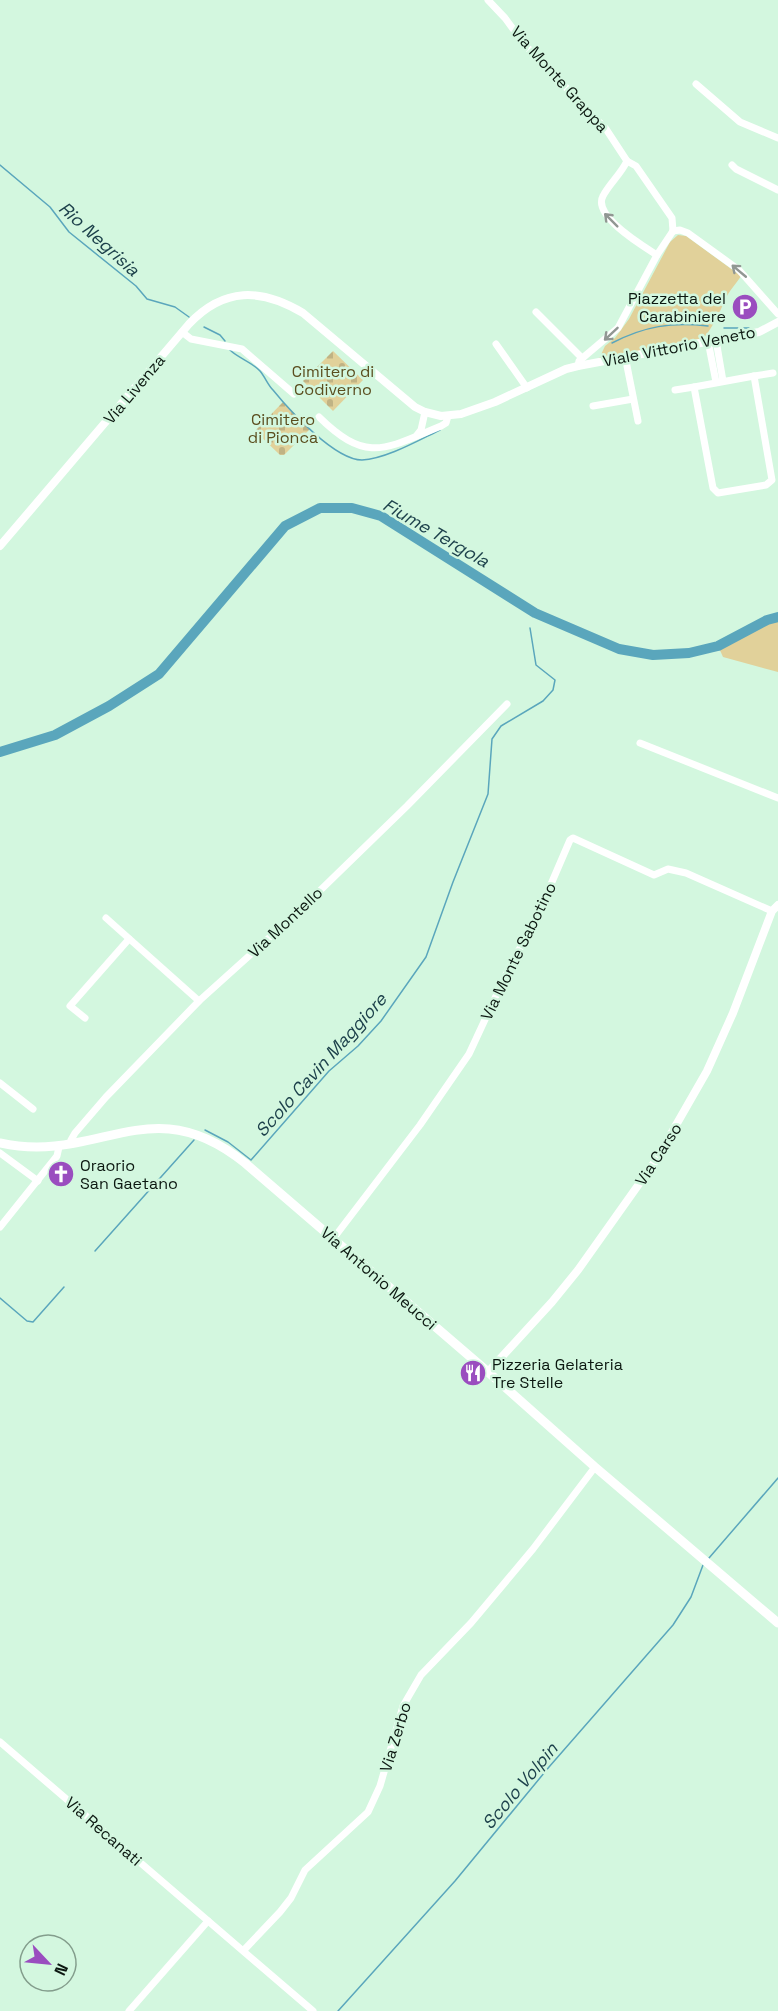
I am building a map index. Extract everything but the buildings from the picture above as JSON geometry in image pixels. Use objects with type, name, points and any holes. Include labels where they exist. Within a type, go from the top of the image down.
[{"type":"main road","name":"Via Antonio Meucci","points":[[0,1143],[27,1148],[59,1147],[152,1127],[177,1129],[203,1136],[229,1150],[778,1623]]},
{"type":"street","name":"Via Monte Grappa","points":[[488,0],[525,45],[606,129],[627,161],[636,166],[672,218],[673,231]]},
{"type":"street","points":[[696,84],[740,122],[778,138]]},
{"type":"street","points":[[627,161],[602,197],[601,207],[618,226],[657,255]]},
{"type":"street","points":[[732,165],[736,170],[778,190]]},
{"type":"street","points":[[536,312],[580,362],[618,328],[657,255],[673,231],[680,230],[688,233],[739,270],[778,314]]},
{"type":"street","name":"Via Livenza","points":[[0,546],[182,332],[206,309],[232,297],[257,295],[283,301],[303,313],[415,407],[425,412]]},
{"type":"street","name":"Viale Vittorio Veneto","points":[[448,416],[474,411],[580,362],[759,332],[778,322]]},
{"type":"street","points":[[182,332],[191,339],[242,349],[294,394]]},
{"type":"street","points":[[712,340],[719,382]]},
{"type":"street","points":[[496,344],[527,388]]},
{"type":"street","points":[[625,356],[638,421]]},
{"type":"street","points":[[675,390],[773,373]]},
{"type":"street","points":[[694,387],[713,488],[721,494],[769,485],[772,480],[754,376]]},
{"type":"street","points":[[594,406],[633,399]]},
{"type":"street","points":[[319,417],[343,439],[366,448],[391,447],[415,437],[441,426],[446,423],[448,416],[425,412],[421,430],[415,437]]},
{"type":"street","name":"Via Montello","points":[[72,1144],[71,1140],[75,1133],[106,1097],[199,1001],[300,910],[507,704]]},
{"type":"street","points":[[640,743],[778,798]]},
{"type":"street","name":"Via Monte Sabotino","points":[[333,1239],[420,1125],[469,1054],[509,968],[536,919],[570,840],[573,838],[654,875],[668,869],[686,873],[775,908]]},
{"type":"street","name":"Via Carso","points":[[488,1372],[578,1270],[656,1160],[707,1071],[775,908]]},
{"type":"street","points":[[106,918],[199,1001]]},
{"type":"street","points":[[85,1018],[70,1006],[129,939]]},
{"type":"street","points":[[0,1083],[33,1109]]},
{"type":"street","points":[[0,1227],[57,1156],[59,1147]]},
{"type":"street","points":[[0,1153],[38,1181]]},
{"type":"street","name":"Via Zerbo","points":[[244,1950],[291,1898],[305,1870],[368,1812],[380,1786],[393,1733],[403,1706],[420,1675],[471,1623],[506,1582],[595,1467]]},
{"type":"street","name":"Via Recanati","points":[[0,1742],[313,2011]]},
{"type":"street","points":[[129,2011],[208,1920]]},
{"type":"green space","points":[[678,235],[686,236],[741,276],[728,294],[710,329],[704,338],[599,359],[605,346],[615,338],[629,319],[670,242]]},
{"type":"green space","name":"Cimitero di Codiverno","points":[[333,351],[363,380],[333,411],[303,381]]},
{"type":"green space","name":"Cimitero di Pionca","points":[[283,402],[310,429],[284,455],[280,455],[255,431]]},
{"type":"green space","points":[[778,619],[778,672],[723,657],[719,648],[767,622]]},
{"type":"waterway","name":"Rio Negrisia","points":[[0,165],[50,207],[69,232],[136,286],[147,299],[175,307],[189,317]]},
{"type":"waterway","name":"Rio Negrisia","points":[[612,343],[658,327],[708,326]]},
{"type":"waterway","name":"Rio Negrisia","points":[[204,327],[220,335],[225,341]]},
{"type":"waterway","name":"Rio Negrisia","points":[[724,328],[749,328]]},
{"type":"waterway","name":"Rio Negrisia","points":[[230,350],[260,371],[281,399],[314,433],[351,458],[362,460],[381,456],[440,430]]},
{"type":"waterway","name":"Fiume Tergola","points":[[0,752],[55,735],[109,706],[159,674],[285,526],[320,508],[352,508],[381,516],[535,613],[619,649],[653,655],[689,653],[718,646],[767,620],[778,617]]},
{"type":"waterway","name":"Scolo Cavin Maggiore","points":[[205,1130],[228,1142],[251,1160],[329,1071],[358,1046],[381,1021],[426,957],[488,794],[492,739],[501,726],[543,701],[553,690],[555,680],[536,665],[530,628]]},
{"type":"waterway","name":"Scolo Cavin Maggiore","points":[[95,1251],[194,1140]]},
{"type":"waterway","name":"Scolo Cavin Maggiore","points":[[0,1298],[27,1321],[33,1322],[64,1287]]},
{"type":"waterway","name":"Scolo Volpin","points":[[709,1558],[778,1478]]},
{"type":"waterway","name":"Scolo Volpin","points":[[338,2011],[455,1881],[549,1767],[673,1625],[691,1597],[703,1565]]},
{"type":"place","name":"Piazzetta del Carabiniere","points":[[745,307]]},
{"type":"place","name":"Oraorio San Gaetano","points":[[61,1174]]},
{"type":"place","name":"Pizzeria Gelateria Tre Stelle","points":[[473,1373]]}]
